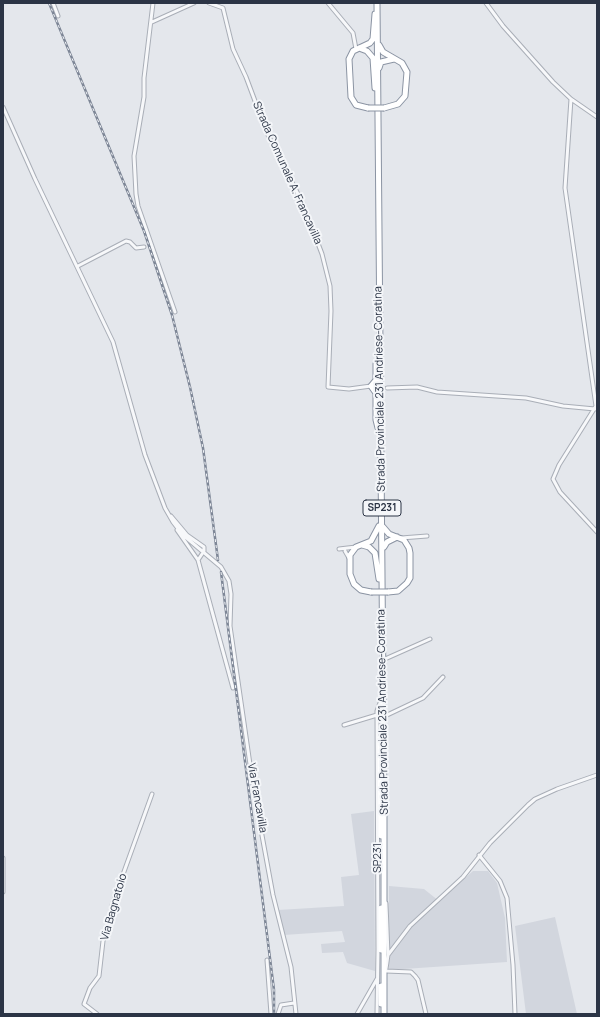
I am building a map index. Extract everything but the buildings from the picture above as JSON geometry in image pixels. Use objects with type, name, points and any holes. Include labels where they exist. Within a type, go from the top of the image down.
[{"type":"highway","name":"Strada Provinciale 231 Andriese-Coratina","points":[[376,3],[382,516],[384,1014]]},
{"type":"highway","points":[[376,14],[380,47],[383,52],[406,67],[406,91],[398,104],[384,108],[368,108],[356,105],[349,93],[349,59],[358,49],[373,40],[376,14]]},
{"type":"highway","points":[[358,49],[367,51],[373,58],[376,88]]},
{"type":"highway","points":[[376,88],[380,64],[387,59],[395,59]]},
{"type":"highway","points":[[378,428],[376,393],[371,386],[376,380],[376,364],[379,361]]},
{"type":"highway","points":[[379,361],[382,384],[387,388],[382,394],[381,419]]},
{"type":"highway","name":"Strada Provinciale 231 Andriese-Coratina","points":[[379,361],[380,1014]]},
{"type":"highway","points":[[382,516],[385,531],[392,536],[407,539]]},
{"type":"highway","points":[[379,526],[371,541],[356,548],[350,559],[350,574],[354,584],[361,590],[371,592],[388,592],[403,588],[410,578],[411,566],[407,539]]},
{"type":"highway","points":[[382,552],[387,542],[407,539]]},
{"type":"highway","points":[[356,548],[369,547],[375,553],[379,579]]},
{"type":"street","points":[[53,3],[58,16]]},
{"type":"street","points":[[153,3],[152,22],[144,78],[144,97],[134,156],[136,194],[138,206],[175,312]]},
{"type":"street","points":[[152,22],[194,3]]},
{"type":"street","name":"Strada Comunale A. Francavilla","points":[[209,3],[223,8],[233,49],[246,77],[266,133],[302,204],[322,254],[330,286],[331,305],[328,386],[349,389],[371,386]]},
{"type":"street","points":[[328,3],[353,33],[358,49]]},
{"type":"street","points":[[486,3],[503,26],[553,82],[572,99],[597,117]]},
{"type":"street","points":[[572,99],[565,188],[596,398],[596,409],[559,465],[553,479],[560,492],[596,531]]},
{"type":"street","points":[[3,107],[35,179],[78,266],[113,342],[145,455],[169,514],[198,560],[233,688]]},
{"type":"street","points":[[78,266],[126,241],[130,242],[136,248],[144,247]]},
{"type":"street","points":[[387,388],[417,387],[437,392],[526,398],[564,406],[596,409]]},
{"type":"street","points":[[169,514],[187,535],[204,547],[198,560]]},
{"type":"street","name":"Via Francavilla","points":[[182,536],[221,567],[229,581],[231,594],[230,617],[254,792],[273,895],[291,967],[296,1014]]},
{"type":"street","points":[[407,539],[427,536]]},
{"type":"street","points":[[350,559],[345,550],[356,548]]},
{"type":"street","points":[[385,659],[430,639]]},
{"type":"street","points":[[382,645],[385,648],[388,955],[384,986]]},
{"type":"street","points":[[385,716],[423,698],[444,677]]},
{"type":"street","name":"SP231","points":[[377,1014],[377,715],[380,703]]},
{"type":"street","points":[[344,725],[377,715]]},
{"type":"street","points":[[388,955],[410,926],[463,877],[479,855],[535,799],[597,775]]},
{"type":"street","name":"Via Bagnatoio","points":[[97,1014],[84,1004],[90,988],[99,976],[103,941],[110,922],[112,906],[152,794]]},
{"type":"street","points":[[479,855],[500,881],[507,898],[515,1014]]},
{"type":"street","points":[[3,858],[3,892]]},
{"type":"street","points":[[267,960],[271,1014]]},
{"type":"street","points":[[386,971],[411,972],[415,976],[418,980],[426,1014]]},
{"type":"street","points":[[358,1014],[378,977]]},
{"type":"street","points":[[370,990],[375,989],[378,992]]},
{"type":"street","points":[[278,1014],[281,1005],[294,1003]]},
{"type":"shaded area","points":[[374,811],[375,971],[347,963],[343,952],[322,953],[321,944],[345,942],[342,931],[284,935],[278,910],[344,906],[341,877],[359,875],[351,814]]},
{"type":"shaded area","points":[[473,871],[488,871],[497,883],[505,918],[507,962],[389,970],[389,886],[424,889],[439,901]]},
{"type":"shaded area","points":[[555,917],[577,1014],[526,1014],[515,926]]},
{"type":"railway","points":[[49,3],[144,231],[172,315],[203,448],[218,560]]},
{"type":"railway","points":[[221,572],[274,990],[274,1014]]}]
